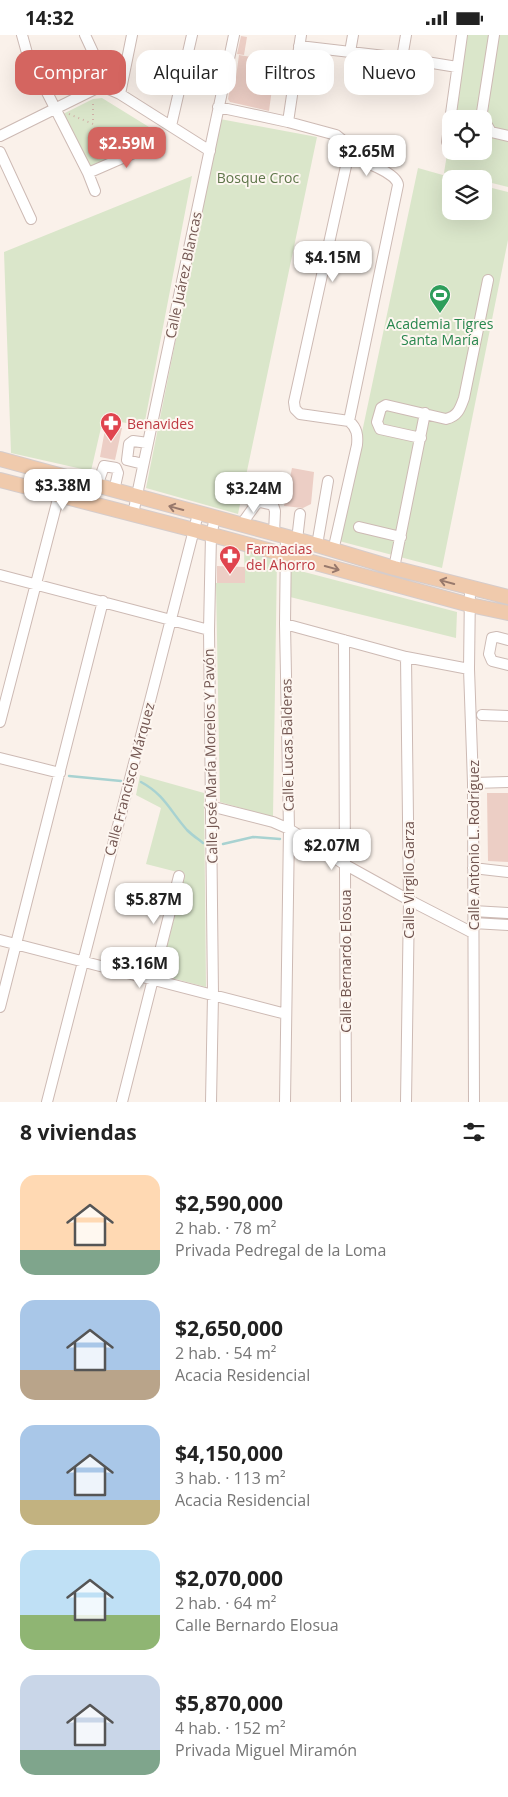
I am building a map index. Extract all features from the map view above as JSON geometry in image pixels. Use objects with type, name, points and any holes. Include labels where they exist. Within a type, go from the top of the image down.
[{"type":"main road","points":[[0,459],[317,545],[394,568],[508,597]]},
{"type":"main road","points":[[0,480],[194,530],[470,605],[508,613]]},
{"type":"street","points":[[22,35],[27,53],[88,173],[95,191]]},
{"type":"street","points":[[85,35],[92,50]]},
{"type":"street","points":[[126,64],[132,35]]},
{"type":"street","points":[[171,126],[192,35]]},
{"type":"street","name":"Calle Juárez Blancas","points":[[133,514],[234,35]]},
{"type":"street","points":[[288,122],[301,35]]},
{"type":"street","points":[[350,50],[353,35]]},
{"type":"street","points":[[403,50],[406,35]]},
{"type":"street","points":[[451,110],[462,35]]},
{"type":"street","points":[[482,110],[494,35]]},
{"type":"street","points":[[299,46],[344,51]]},
{"type":"street","points":[[434,63],[457,67]]},
{"type":"street","points":[[0,137],[85,95]]},
{"type":"street","points":[[122,95],[210,151]]},
{"type":"street","points":[[218,107],[288,122],[341,138],[348,148],[348,157],[294,402],[295,409],[300,413],[349,421],[356,430],[357,445],[333,551]]},
{"type":"street","points":[[492,132],[508,136]]},
{"type":"street","points":[[88,173],[157,143]]},
{"type":"street","points":[[0,152],[31,219]]},
{"type":"street","points":[[348,157],[367,162],[396,178],[398,185],[349,421]]},
{"type":"street","points":[[421,438],[380,429],[377,422],[381,408],[386,405],[446,419],[454,417],[460,411],[488,280]]},
{"type":"street","points":[[394,568],[425,413]]},
{"type":"street","points":[[144,464],[127,460],[128,451],[131,442],[148,443]]},
{"type":"street","points":[[97,486],[104,466],[116,468],[118,473],[114,491]]},
{"type":"street","points":[[317,545],[328,481]]},
{"type":"street","points":[[0,722],[59,495]]},
{"type":"street","points":[[241,525],[256,503],[273,505],[286,537]]},
{"type":"street","name":"Calle Francisco Márquez","points":[[47,1102],[84,962],[96,905],[198,514]]},
{"type":"street","points":[[286,537],[300,514]]},
{"type":"street","name":"Calle José María Morelos Y Pavón","points":[[211,1102],[213,995],[209,630],[211,535],[215,518]]},
{"type":"street","points":[[359,527],[401,537]]},
{"type":"street","name":"Calle Lucas Balderas","points":[[285,1102],[289,829],[285,625],[286,537]]},
{"type":"street","points":[[0,575],[209,630]]},
{"type":"street","name":"Calle Antonio L. Rodríguez","points":[[470,587],[469,669],[473,783],[474,1102]]},
{"type":"street","points":[[0,1007],[103,601]]},
{"type":"street","points":[[285,625],[406,657],[469,669]]},
{"type":"street","points":[[508,640],[497,637],[492,639],[489,654],[492,661],[508,665]]},
{"type":"street","name":"Calle Bernardo Elosua","points":[[344,640],[346,1102]]},
{"type":"street","name":"Calle Virgilo Garza","points":[[406,657],[409,900],[406,1102]]},
{"type":"street","points":[[482,715],[508,716]]},
{"type":"street","points":[[0,758],[60,773]]},
{"type":"street","points":[[473,783],[508,782]]},
{"type":"street","points":[[210,806],[273,822],[289,829],[344,864],[409,900],[473,928],[508,925]]},
{"type":"street","points":[[473,868],[508,872]]},
{"type":"street","points":[[122,1102],[179,876]]},
{"type":"street","points":[[473,911],[508,913]]},
{"type":"street","points":[[0,940],[286,1014]]},
{"type":"path","points":[[55,109],[93,124],[93,95]]},
{"type":"green space","points":[[466,35],[508,35],[508,187],[492,183],[492,170],[444,170],[446,160],[492,160],[492,110],[454,110]]},
{"type":"green space","points":[[102,98],[149,127],[137,147],[89,168],[63,114],[93,99]]},
{"type":"green space","name":"Bosque Croc","points":[[220,119],[317,137],[238,514],[146,488]]},
{"type":"green space","name":"Academia Tigres Santa María","points":[[418,168],[442,175],[442,220],[492,220],[492,188],[508,192],[508,240],[442,568],[339,541]]},
{"type":"green space","points":[[192,176],[144,426],[103,419],[91,471],[11,453],[4,252]]},
{"type":"green space","points":[[244,551],[277,559],[273,817],[220,802],[216,583],[245,583]]},
{"type":"green space","points":[[289,568],[457,612],[456,638],[290,597]]},
{"type":"green space","points":[[140,775],[204,793],[206,987],[160,975],[185,874],[146,864],[161,808],[136,795]]},
{"type":"building","points":[[241,36],[247,37],[244,55],[237,54]]},
{"type":"building","points":[[239,55],[246,56],[246,95],[271,95],[269,111],[230,102],[229,95],[236,95]]},
{"type":"building","name":"Benavides","points":[[106,424],[122,428],[115,460],[100,457]]},
{"type":"building","points":[[292,468],[314,472],[311,504],[303,508],[284,506]]},
{"type":"building","name":"Farmacias del Ahorro","points":[[217,566],[245,567],[245,583],[217,583]]},
{"type":"building","points":[[487,793],[508,793],[508,862],[488,861]]},
{"type":"waterway","points":[[69,776],[121,781]]},
{"type":"waterway","points":[[141,782],[156,792],[187,830],[203,843]]},
{"type":"waterway","points":[[223,844],[253,837],[280,839]]},
{"type":"place","name":"Academia Tigres Santa María","points":[[440,314]]},
{"type":"place","name":"Benavides","points":[[111,442]]},
{"type":"place","name":"Farmacias del Ahorro","points":[[230,575]]}]
